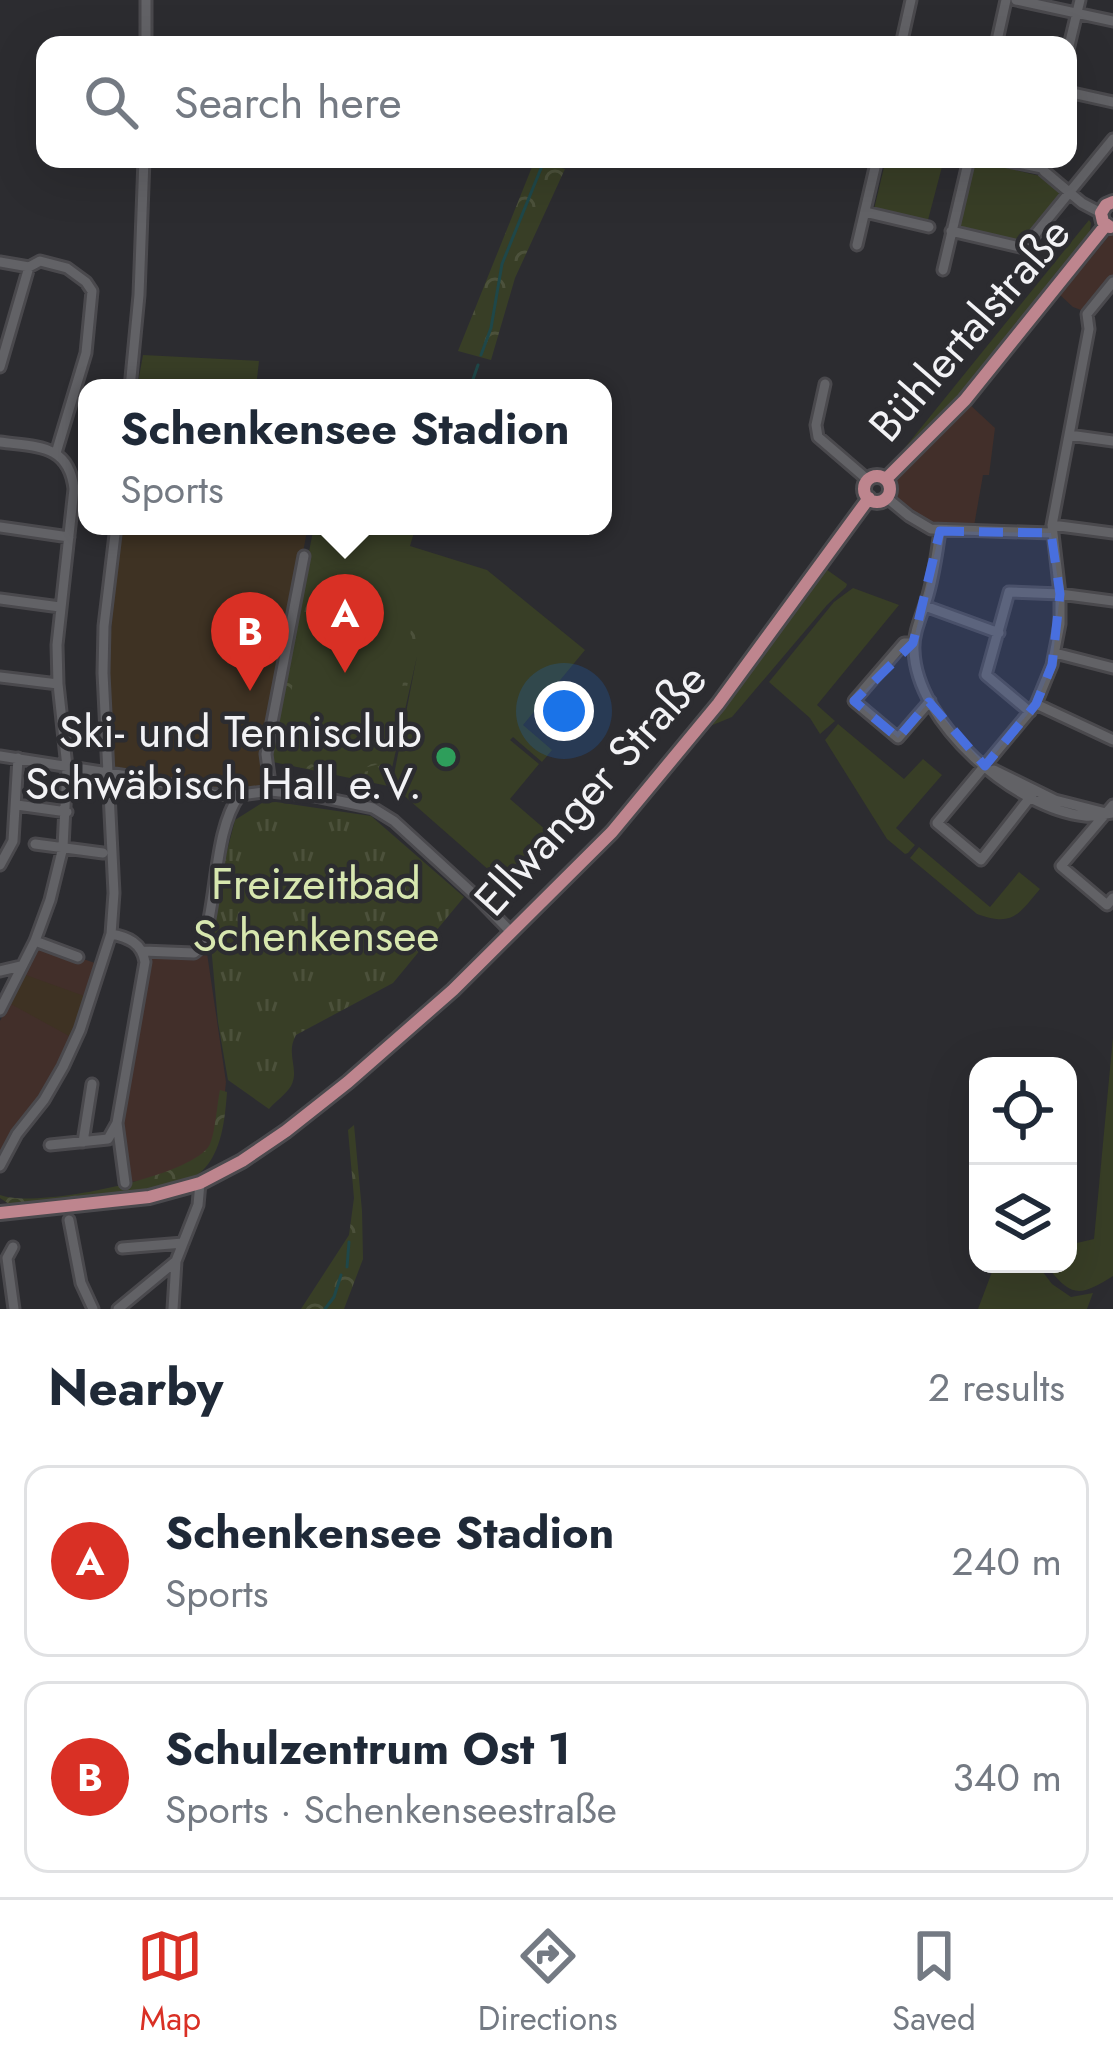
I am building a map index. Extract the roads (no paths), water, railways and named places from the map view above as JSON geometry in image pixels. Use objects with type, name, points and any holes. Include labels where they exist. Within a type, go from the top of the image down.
[{"type":"main road","name":"Bühlertalstraße","points":[[886,479],[965,400],[1107,215]]},
{"type":"main road","points":[[874,476],[886,479],[890,486],[886,497],[869,498],[868,480],[874,476]]},
{"type":"main road","name":"Ellwanger Straße","points":[[0,1213],[149,1197],[200,1183],[286,1131],[348,1082],[512,933],[611,832],[683,748],[869,498]]},
{"type":"street","points":[[146,0],[146,36]]},
{"type":"street","points":[[903,36],[910,0]]},
{"type":"street","points":[[998,36],[1006,0]]},
{"type":"street","points":[[1016,0],[1079,6],[1113,20]]},
{"type":"street","points":[[1072,36],[1079,6]]},
{"type":"street","points":[[1077,94],[1113,102]]},
{"type":"street","points":[[951,231],[1023,249],[1113,139]]},
{"type":"street","points":[[131,379],[144,168]]},
{"type":"street","points":[[857,245],[875,168]]},
{"type":"street","points":[[943,270],[967,168]]},
{"type":"street","points":[[1047,168],[1070,192],[1107,215]]},
{"type":"street","points":[[865,212],[929,227]]},
{"type":"street","points":[[0,262],[29,266],[40,261],[67,268],[86,282],[92,291],[79,379]]},
{"type":"street","points":[[0,367],[29,266]]},
{"type":"street","points":[[1033,795],[981,860],[937,823],[1033,708],[1055,653],[1060,594],[1052,529],[1089,329],[1087,314],[1113,282]]},
{"type":"street","points":[[56,453],[78,381]]},
{"type":"street","points":[[825,384],[818,436],[868,480]]},
{"type":"street","points":[[1069,435],[1113,441]]},
{"type":"street","points":[[0,442],[56,453],[69,464],[74,489],[60,607],[58,684],[67,767],[63,848],[35,941],[0,1010]]},
{"type":"street","points":[[74,489],[78,490]]},
{"type":"street","points":[[886,497],[919,523],[940,531],[1113,533]]},
{"type":"street","points":[[0,526],[69,537]]},
{"type":"street","points":[[940,531],[913,644],[930,701],[964,747],[1008,787],[1086,816],[1111,811]]},
{"type":"street","points":[[0,1166],[63,1066],[80,1030],[111,934],[114,893],[103,662],[115,535]]},
{"type":"street","points":[[271,791],[268,738],[304,556]]},
{"type":"street","points":[[1113,601],[1009,592],[986,675],[1033,708],[1113,740]]},
{"type":"street","points":[[0,599],[60,607]]},
{"type":"street","points":[[925,607],[999,633]]},
{"type":"street","points":[[913,644],[894,652],[854,701],[898,738],[930,701]]},
{"type":"street","points":[[1055,653],[1113,668]]},
{"type":"street","points":[[0,677],[58,684]]},
{"type":"street","points":[[0,756],[213,794],[271,791],[381,812],[512,933]]},
{"type":"street","points":[[0,865],[13,841],[18,758]]},
{"type":"street","points":[[143,951],[194,952],[201,946],[221,848],[240,796]]},
{"type":"street","points":[[17,805],[67,812]]},
{"type":"street","points":[[1111,811],[1061,866],[1107,904],[1113,898]]},
{"type":"street","points":[[0,842],[13,841]]},
{"type":"street","points":[[35,844],[103,853]]},
{"type":"street","points":[[111,934],[135,942],[145,962],[117,1123],[125,1184]]},
{"type":"street","points":[[35,941],[78,957]]},
{"type":"street","points":[[0,970],[21,966]]},
{"type":"street","points":[[83,1142],[92,1084]]},
{"type":"street","points":[[50,1145],[108,1139],[117,1123]]},
{"type":"street","points":[[173,1309],[176,1262],[198,1205],[200,1183]]},
{"type":"street","points":[[69,1220],[81,1283],[93,1309]]},
{"type":"street","points":[[122,1248],[182,1243]]},
{"type":"street","points":[[14,1247],[7,1258],[14,1309]]},
{"type":"street","points":[[118,1309],[176,1262]]},
{"type":"waterway","points":[[481,355],[491,328],[502,264],[541,168]]},
{"type":"waterway","points":[[473,379],[478,365]]},
{"type":"waterway","points":[[347,1267],[349,1242]]},
{"type":"waterway","points":[[325,1309],[341,1275]]},
{"type":"place","name":"Schenkensee Stadion","points":[[345,673]]},
{"type":"place","name":"Schulzentrum Ost 1","points":[[250,691]]},
{"type":"place","name":"Ski- und Tennisclub Schwäbisch Hall e.V.","points":[[446,757]]},
{"type":"park label","name":"Freizeitbad Schenkensee","points":[[316,909]]}]
